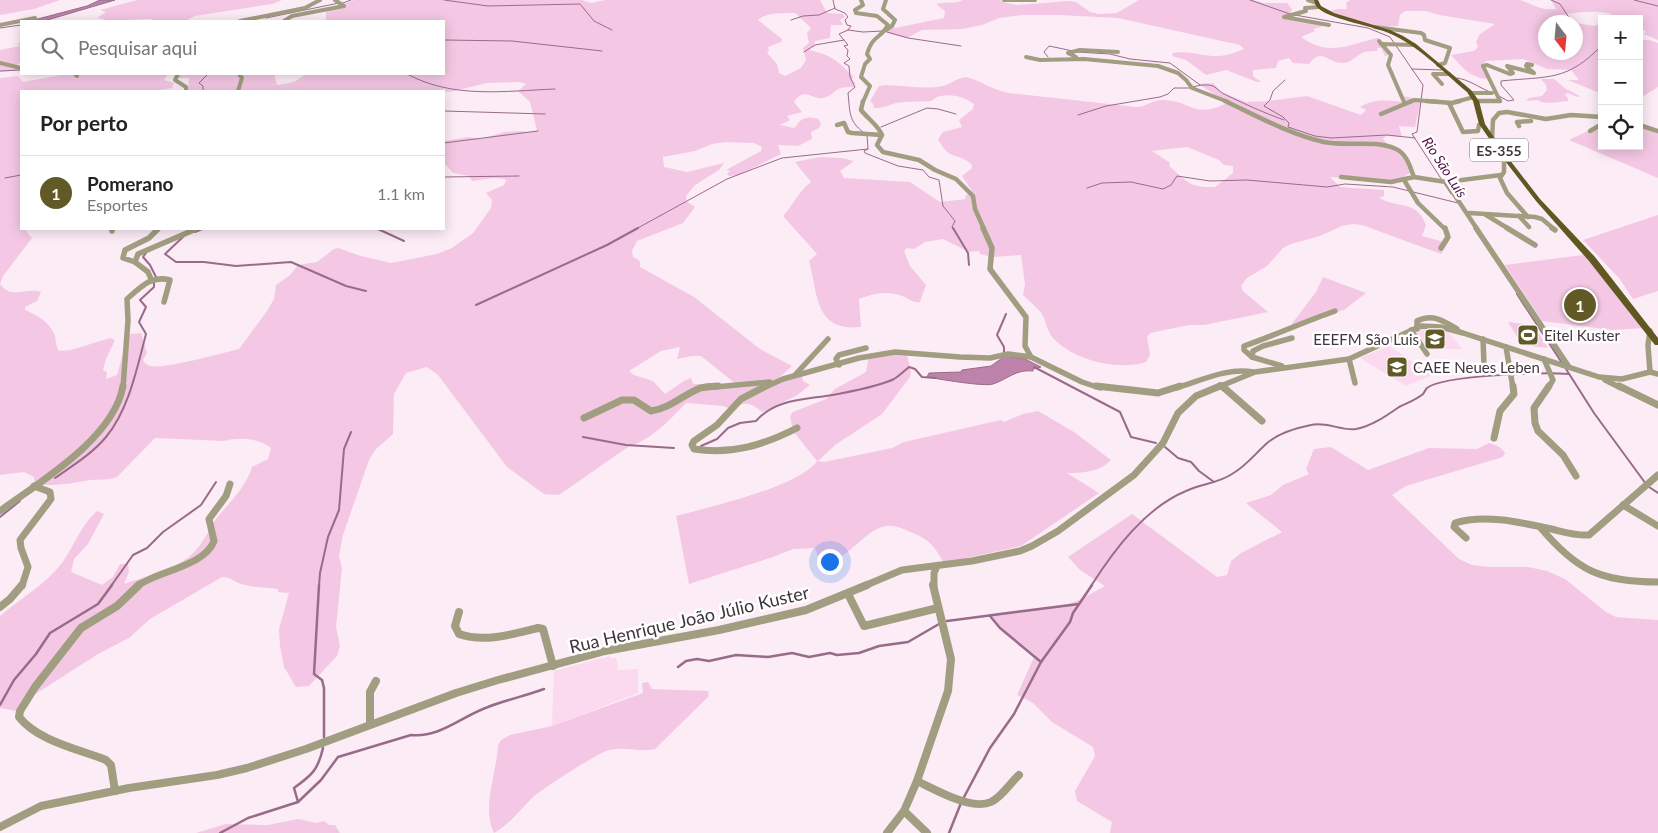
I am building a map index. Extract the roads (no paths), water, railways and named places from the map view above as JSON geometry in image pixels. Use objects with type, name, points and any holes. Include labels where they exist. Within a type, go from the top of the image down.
[{"type":"main road","points":[[1317,3],[1338,17],[1395,33],[1414,45],[1473,97]]},
{"type":"main road","name":"ES-355","points":[[1473,97],[1482,124],[1492,140],[1538,200],[1592,258],[1650,331],[1658,344]]},
{"type":"street","points":[[244,20],[309,8],[320,0]]},
{"type":"street","points":[[286,20],[292,16],[344,6],[335,0]]},
{"type":"street","points":[[861,0],[863,5],[854,12],[880,17],[887,24],[886,30]]},
{"type":"street","points":[[882,135],[879,128],[870,122],[861,110],[864,97],[870,86],[861,77],[865,64],[870,59],[867,54],[870,44],[876,36],[892,26],[895,20],[883,9],[886,0]]},
{"type":"street","points":[[1004,0],[1035,0]]},
{"type":"street","points":[[1308,0],[1317,3]]},
{"type":"street","points":[[1317,3],[1305,8],[1306,11],[1284,16],[1330,25]]},
{"type":"street","points":[[30,20],[36,18]]},
{"type":"street","points":[[0,25],[20,22]]},
{"type":"street","points":[[1375,27],[1418,32],[1424,35],[1425,40],[1446,46],[1450,50],[1445,63],[1438,65]]},
{"type":"street","points":[[1404,102],[1398,93],[1396,77],[1388,65],[1391,55],[1380,42],[1414,45]]},
{"type":"street","points":[[1080,58],[1068,53],[1080,50],[1118,52]]},
{"type":"street","points":[[1026,57],[1034,60],[1080,58],[1160,66],[1182,76],[1190,83],[1192,88],[1226,101],[1296,133],[1334,144],[1386,145],[1405,154],[1414,177]]},
{"type":"street","points":[[0,63],[20,68]]},
{"type":"street","points":[[1473,97],[1500,101],[1484,66],[1487,65],[1510,74],[1513,72],[1507,66],[1534,73],[1526,66],[1528,64],[1532,65]]},
{"type":"street","points":[[1442,84],[1433,74],[1449,74]]},
{"type":"street","points":[[178,75],[175,80],[186,87],[186,90]]},
{"type":"street","points":[[238,90],[242,78],[240,75]]},
{"type":"street","points":[[1381,114],[1404,102],[1414,100],[1449,103],[1492,93]]},
{"type":"street","points":[[1449,103],[1463,132],[1478,131],[1479,125],[1482,124]]},
{"type":"street","points":[[1492,140],[1493,120],[1499,113],[1507,112],[1539,119],[1571,115],[1598,117]]},
{"type":"street","points":[[1519,126],[1517,122],[1519,121],[1554,122],[1559,121],[1558,118]]},
{"type":"street","points":[[837,125],[844,124],[848,132],[852,133],[882,135]]},
{"type":"street","points":[[1590,131],[1598,126]]},
{"type":"street","points":[[1643,126],[1658,131]]},
{"type":"street","points":[[882,135],[877,143],[883,152],[919,160],[935,170],[956,179],[973,196],[974,210],[983,224],[992,247],[990,269],[1026,317],[1028,326],[1025,346],[1031,357]]},
{"type":"street","points":[[1504,156],[1504,172],[1500,178],[1507,193],[1528,216]]},
{"type":"street","points":[[1341,177],[1391,182],[1414,177],[1444,182],[1501,175]]},
{"type":"street","points":[[1404,180],[1418,203],[1445,228],[1448,237],[1441,248]]},
{"type":"street","points":[[1444,182],[1469,213],[1568,366]]},
{"type":"street","points":[[1469,213],[1540,218],[1554,230]]},
{"type":"street","points":[[1485,214],[1535,245]]},
{"type":"street","points":[[1519,216],[1528,227]]},
{"type":"street","points":[[151,279],[148,272],[135,262],[123,258],[125,250],[149,238],[157,230]]},
{"type":"street","points":[[135,262],[135,258],[141,251],[192,230]]},
{"type":"street","points":[[0,511],[85,448],[97,435],[121,397],[125,375],[126,302],[132,294],[151,279],[162,278],[170,280],[164,302]]},
{"type":"street","points":[[1283,367],[1252,357],[1244,350],[1244,346],[1280,333],[1297,324],[1335,311]]},
{"type":"street","points":[[1429,317],[1433,326]]},
{"type":"street","name":"Rua Henrique João Júlio Kuster","points":[[1414,330],[1417,321],[1429,317],[1444,321],[1463,333]]},
{"type":"street","points":[[1444,321],[1444,328]]},
{"type":"street","name":"Rua Henrique João Júlio Kuster","points":[[0,827],[41,806],[248,768],[306,749],[456,693],[553,666],[630,646],[806,610],[848,594],[883,576],[902,570],[1004,556],[1032,546],[1058,530],[1134,475],[1163,443],[1183,406],[1196,396],[1255,372],[1283,367],[1325,364],[1350,359],[1421,326],[1433,326],[1463,333],[1599,377],[1622,378],[1650,372]]},
{"type":"street","points":[[1414,330],[1427,354]]},
{"type":"street","points":[[1650,331],[1648,345],[1650,372],[1658,374]]},
{"type":"street","points":[[1252,357],[1253,351],[1258,348],[1292,338]]},
{"type":"street","points":[[794,376],[828,339]]},
{"type":"street","points":[[1483,339],[1484,365]]},
{"type":"street","points":[[1494,438],[1500,411],[1514,394],[1506,347]]},
{"type":"street","points":[[839,365],[836,359],[839,355],[866,348]]},
{"type":"street","points":[[584,418],[596,410],[622,400],[634,400],[651,410],[657,410],[666,408],[700,388],[761,383],[784,379],[860,358],[896,352],[966,358],[990,358],[1008,354],[1031,357],[1094,386],[1153,393],[1163,393],[1222,374],[1242,370],[1255,372]]},
{"type":"street","points":[[1350,359],[1355,384]]},
{"type":"street","points":[[1544,359],[1550,371],[1552,383],[1534,408],[1535,422],[1538,431],[1564,454],[1576,476]]},
{"type":"street","points":[[1599,377],[1658,405]]},
{"type":"street","points":[[784,379],[741,399],[717,425],[694,441],[692,446],[694,449],[704,450],[740,448],[773,440],[797,428]]},
{"type":"street","points":[[1220,385],[1262,421]]},
{"type":"street","points":[[1466,538],[1454,526],[1456,523],[1464,520],[1488,520],[1540,527],[1576,535],[1589,535],[1658,476]]},
{"type":"street","points":[[115,791],[111,765],[106,760],[43,735],[22,721],[19,711],[28,694],[82,627],[113,609],[140,583],[187,564],[208,551],[215,539],[209,525],[210,518],[226,497],[230,484]]},
{"type":"street","points":[[0,607],[16,594],[27,572],[29,565],[21,551],[20,540],[50,499],[50,492],[34,486]]},
{"type":"street","points":[[1623,505],[1658,526]]},
{"type":"street","points":[[1540,527],[1570,556],[1602,577],[1618,580],[1658,582]]},
{"type":"street","points":[[887,833],[904,811],[917,781],[944,707],[951,676],[949,644],[938,608],[933,583],[937,566]]},
{"type":"street","points":[[848,594],[864,626],[938,608]]},
{"type":"street","points":[[459,612],[455,622],[456,629],[460,635],[467,639],[511,634],[538,628],[542,629],[553,666]]},
{"type":"street","points":[[370,724],[370,692],[376,681]]},
{"type":"street","points":[[917,781],[962,800],[984,805],[992,802],[1019,775]]},
{"type":"street","points":[[904,811],[927,833]]},
{"type":"waterway","points":[[343,3],[351,0]]},
{"type":"waterway","points":[[444,0],[488,6],[580,4],[594,21],[612,30]]},
{"type":"waterway","points":[[833,0],[835,8]]},
{"type":"waterway","name":"Rio São Luís","points":[[1250,0],[1290,14]]},
{"type":"waterway","points":[[1551,0],[1560,4],[1567,15]]},
{"type":"waterway","points":[[1634,0],[1658,6]]},
{"type":"waterway","points":[[266,18],[339,3]]},
{"type":"waterway","points":[[791,20],[803,16],[819,15],[835,8]]},
{"type":"waterway","points":[[835,8],[845,13],[848,17],[845,20],[847,25],[851,26],[848,30]]},
{"type":"waterway","name":"Rio São Luís","points":[[1295,15],[1368,28],[1390,37],[1412,69]]},
{"type":"waterway","points":[[0,28],[20,25]]},
{"type":"waterway","points":[[844,40],[839,34],[848,30]]},
{"type":"waterway","points":[[848,30],[863,32],[883,31]]},
{"type":"waterway","points":[[887,32],[908,38],[961,46]]},
{"type":"waterway","points":[[445,40],[512,41],[602,51]]},
{"type":"waterway","points":[[804,52],[815,45],[844,40]]},
{"type":"waterway","points":[[844,40],[848,45],[844,46],[848,50],[847,56],[850,59],[844,63],[849,66],[850,77],[855,87],[848,93],[850,110],[852,119],[863,132]]},
{"type":"waterway","points":[[1048,57],[1044,52],[1049,46],[1073,51]]},
{"type":"waterway","points":[[1499,96],[1508,101],[1514,100],[1501,85],[1501,81],[1556,75],[1578,66],[1598,49]]},
{"type":"waterway","points":[[1077,52],[1110,54],[1130,59],[1170,63],[1200,85]]},
{"type":"waterway","points":[[1412,69],[1442,70]]},
{"type":"waterway","name":"Rio São Luís","points":[[1412,69],[1423,85],[1417,132],[1412,134],[1415,138]]},
{"type":"waterway","points":[[0,71],[20,70]]},
{"type":"waterway","points":[[203,90],[203,86],[199,83],[207,75]]},
{"type":"waterway","points":[[409,75],[442,87],[479,92],[555,89]]},
{"type":"waterway","points":[[1457,78],[1490,92]]},
{"type":"waterway","points":[[1285,80],[1273,91],[1270,100],[1264,106],[1283,117],[1289,123],[1288,127],[1315,136],[1331,138],[1387,135],[1415,138]]},
{"type":"waterway","points":[[1193,87],[1213,86],[1226,95],[1284,120]]},
{"type":"waterway","points":[[1078,115],[1106,106],[1160,97],[1168,94],[1174,88],[1190,88]]},
{"type":"waterway","points":[[881,127],[927,108],[956,114]]},
{"type":"waterway","points":[[445,111],[545,114]]},
{"type":"waterway","points":[[445,143],[538,131]]},
{"type":"waterway","points":[[867,135],[868,149]]},
{"type":"waterway","name":"Rio São Luís","points":[[1415,138],[1451,194]]},
{"type":"waterway","points":[[636,229],[727,179],[782,158],[868,149]]},
{"type":"waterway","points":[[868,149],[864,151],[865,153],[898,166],[923,170],[929,177],[939,180],[943,206],[955,221],[953,229]]},
{"type":"waterway","points":[[5,178],[20,175]]},
{"type":"waterway","points":[[445,177],[519,176]]},
{"type":"waterway","points":[[1087,188],[1102,183],[1131,182],[1163,189],[1171,185],[1177,176],[1210,181],[1247,180],[1327,187],[1345,184],[1393,187],[1458,203]]},
{"type":"waterway","points":[[476,305],[607,245],[638,228]]},
{"type":"waterway","points":[[953,228],[968,253],[969,265]]},
{"type":"waterway","points":[[195,232],[200,230]]},
{"type":"waterway","points":[[380,230],[404,241]]},
{"type":"waterway","points":[[184,236],[165,254],[176,262],[204,262],[236,266],[291,262],[346,286],[366,291]]},
{"type":"waterway","points":[[146,253],[143,257],[150,265],[156,277]]},
{"type":"waterway","points":[[55,478],[95,449],[106,437],[121,414],[131,388],[146,334],[139,322],[146,307],[140,300],[154,287],[154,282]]},
{"type":"waterway","name":"Rio São Luís","points":[[1517,294],[1562,363]]},
{"type":"waterway","points":[[1004,352],[1004,347],[997,335],[1006,314]]},
{"type":"waterway","points":[[701,446],[717,439],[728,428],[740,423],[756,421],[764,413],[784,403],[838,394],[888,382],[909,367],[915,369],[922,377],[936,378]]},
{"type":"waterway","points":[[1034,367],[1120,412],[1131,437],[1156,443]]},
{"type":"waterway","points":[[1566,369],[1594,413],[1646,484]]},
{"type":"waterway","points":[[1214,482],[1227,477],[1242,467],[1270,440],[1281,434],[1316,424],[1345,429],[1362,428],[1417,398],[1427,388],[1437,384],[1473,377],[1518,374],[1569,374]]},
{"type":"waterway","points":[[319,586],[328,537],[339,510],[344,449],[351,432]]},
{"type":"waterway","points":[[583,437],[626,445],[674,448]]},
{"type":"waterway","points":[[1165,447],[1178,458],[1191,462],[1199,471],[1214,482]]},
{"type":"waterway","points":[[111,586],[133,555],[147,548],[163,532],[201,505],[216,482]]},
{"type":"waterway","points":[[1091,586],[1120,545],[1144,519],[1171,498],[1214,482]]},
{"type":"waterway","points":[[1649,487],[1658,493]]},
{"type":"waterway","points":[[0,517],[20,501]]},
{"type":"waterway","points":[[0,705],[14,680],[36,654],[50,633],[98,604],[112,585]]},
{"type":"waterway","points":[[319,585],[314,674],[322,680],[324,688],[324,737]]},
{"type":"waterway","points":[[1041,662],[1070,622],[1073,613],[1092,585]]},
{"type":"waterway","points":[[947,621],[1079,604]]},
{"type":"waterway","points":[[990,616],[1000,628],[1041,662]]},
{"type":"waterway","points":[[678,667],[686,661],[697,659],[709,661],[736,655],[768,657],[792,653],[809,657],[830,653],[837,655],[859,653],[879,646],[908,642],[939,624]]},
{"type":"waterway","points":[[963,799],[990,748],[1014,714],[1041,662]]},
{"type":"waterway","points":[[298,802],[321,780],[338,757],[411,735],[432,733],[451,726],[488,707],[544,689]]},
{"type":"waterway","points":[[298,802],[294,788],[316,767],[323,748]]},
{"type":"waterway","points":[[220,833],[248,818],[298,802]]},
{"type":"waterway","points":[[949,833],[961,803]]},
{"type":"place","name":"Pomerano","points":[[1580,305]]},
{"type":"place","name":"Eitel Kuster","points":[[1528,335]]},
{"type":"place","name":"EEEFM São Luis","points":[[1435,339]]},
{"type":"place","name":"CAEE Neues Leben","points":[[1397,367]]}]
